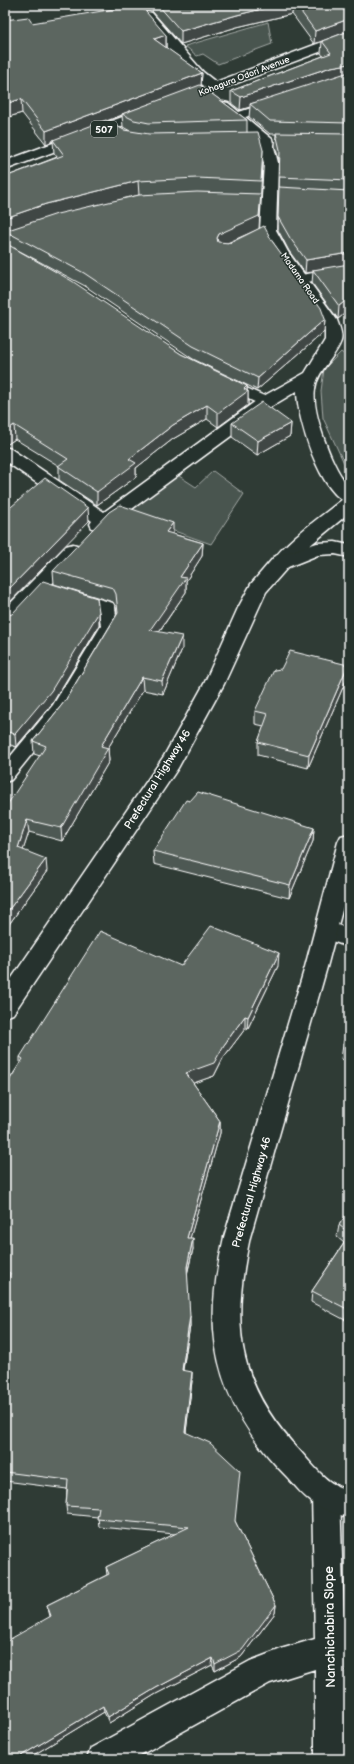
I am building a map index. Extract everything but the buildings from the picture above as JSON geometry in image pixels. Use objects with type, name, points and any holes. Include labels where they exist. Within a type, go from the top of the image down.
[{"type":"main road","points":[[138,6],[209,89],[237,116],[273,139]]},
{"type":"main road","name":"Kohagura Odori Avenue","points":[[5,166],[349,36]]},
{"type":"main road","points":[[108,127],[125,136]]},
{"type":"main road","points":[[244,140],[273,139]]},
{"type":"main road","name":"Madama Road","points":[[273,139],[268,198],[262,233],[282,253],[329,320],[333,331],[333,340]]},
{"type":"main road","points":[[349,334],[333,340],[310,376],[306,389],[306,400],[315,440],[336,484],[349,497]]},
{"type":"main road","points":[[5,621],[51,590],[103,520],[266,402],[310,376]]},
{"type":"main road","points":[[6,455],[103,520]]},
{"type":"main road","points":[[281,562],[295,548],[349,502]]},
{"type":"main road","name":"Prefectural Highway 46","points":[[5,1007],[171,762],[214,684],[235,635],[258,589],[281,562],[317,549],[335,548],[349,550]]},
{"type":"main road","name":"Prefectural Highway 46","points":[[338,1500],[288,1459],[264,1432],[241,1392],[232,1362],[227,1314],[229,1279],[237,1237],[326,930],[349,842]]},
{"type":"main road","points":[[326,930],[349,938]]},
{"type":"main road","name":"Nanchichabira Slope","points":[[330,1759],[330,1650],[338,1500]]},
{"type":"main road","points":[[102,1759],[261,1672],[284,1663],[330,1650]]},
{"type":"lane","points":[[237,116],[282,101]]},
{"type":"lane","points":[[301,279],[349,270]]},
{"type":"lane","points":[[216,377],[266,402]]},
{"type":"lane","points":[[5,775],[59,709],[109,626],[107,607],[51,590]]},
{"type":"shaded area","points":[[268,22],[272,44],[218,64],[203,54],[197,56],[185,46]]},
{"type":"shaded area","points":[[341,352],[349,358],[349,462],[344,463],[323,418],[321,391],[324,369]]},
{"type":"shaded area","points":[[213,471],[244,494],[211,544],[126,514],[166,478],[176,474],[196,487]]}]
